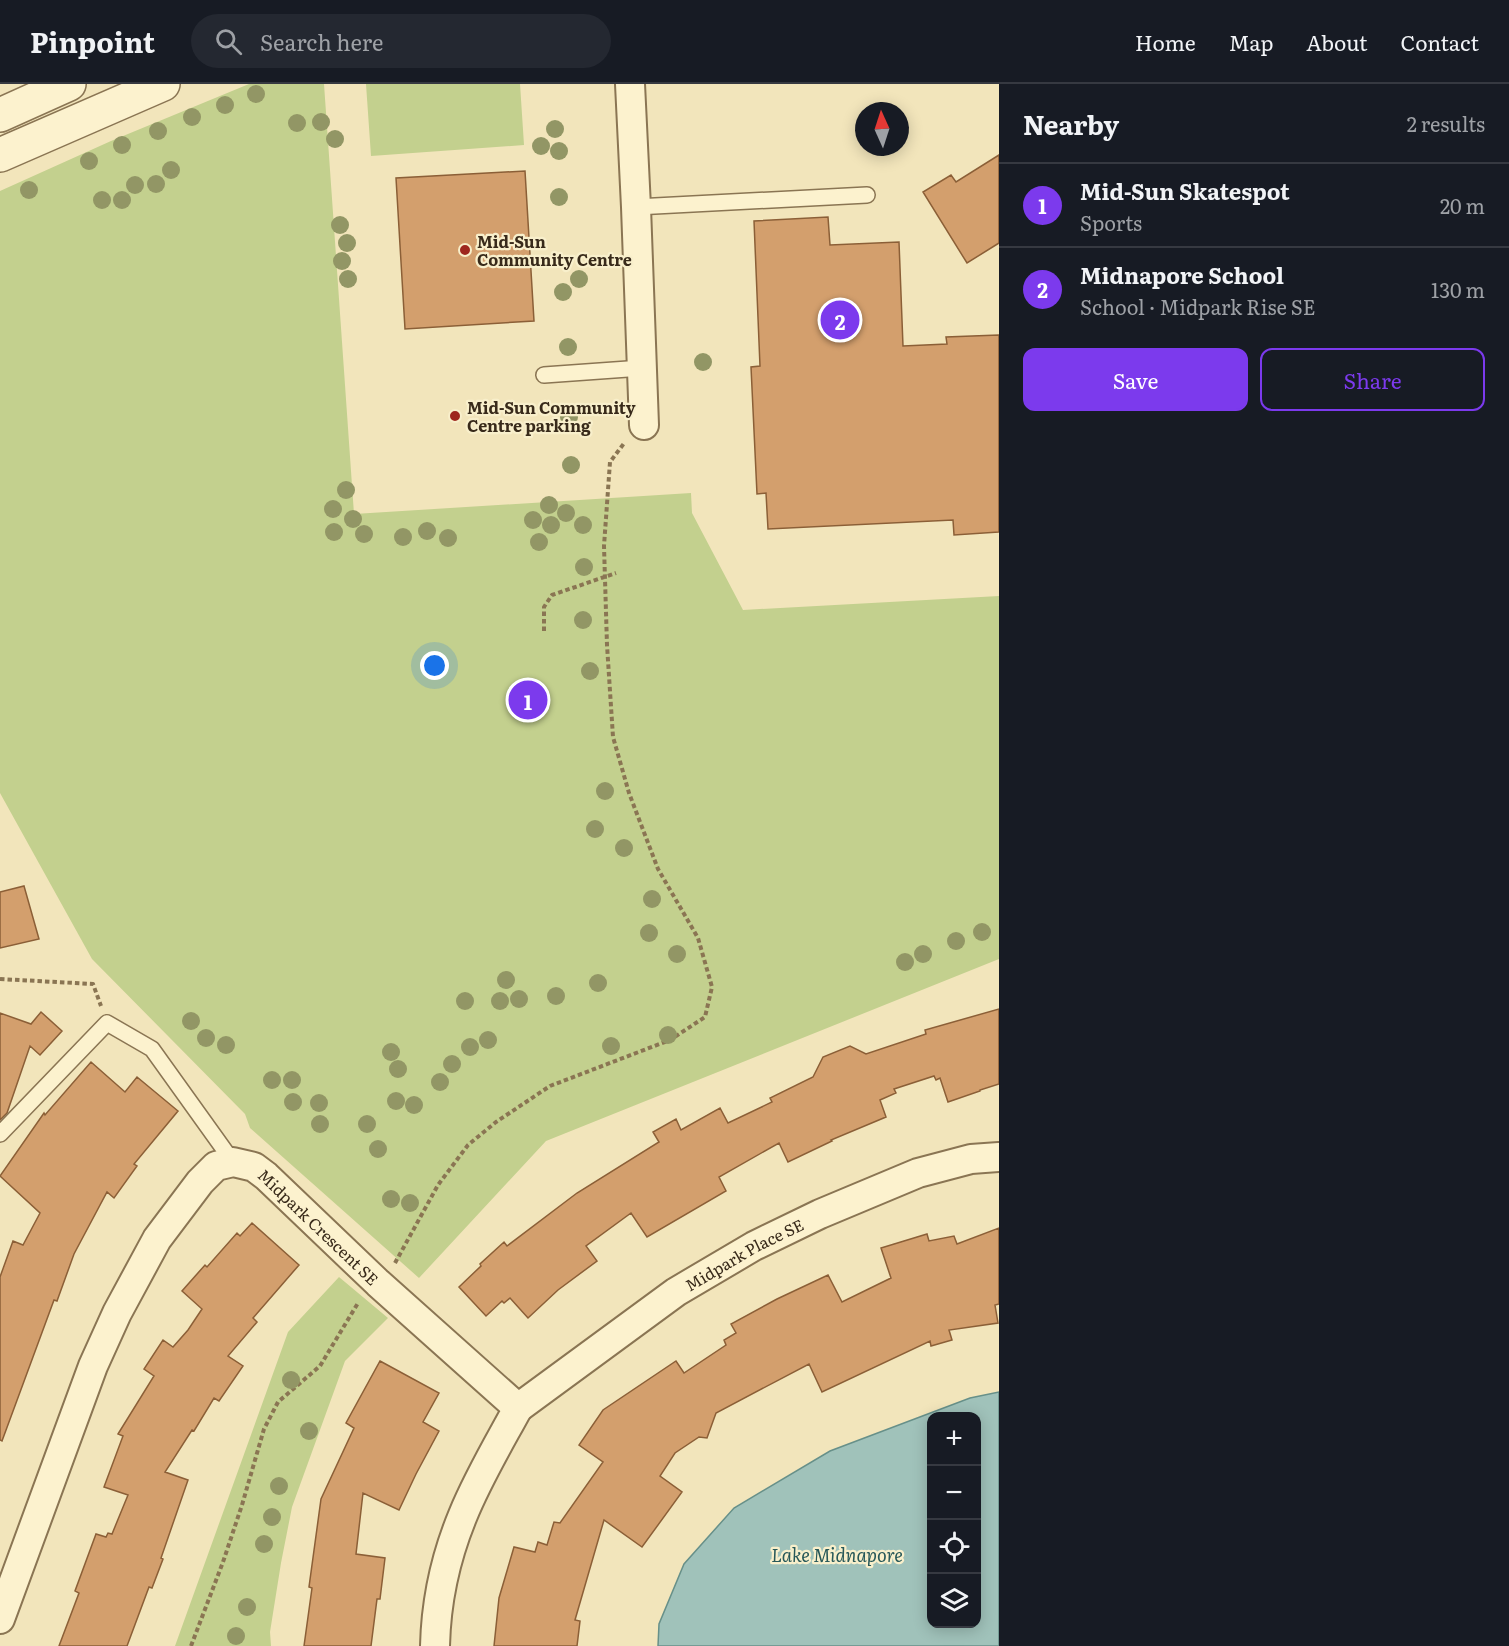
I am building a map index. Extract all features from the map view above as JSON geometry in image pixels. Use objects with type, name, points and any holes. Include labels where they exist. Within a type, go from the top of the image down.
[{"type":"street","points":[[0,115],[69,84]]},
{"type":"street","points":[[0,155],[164,84]]},
{"type":"street","points":[[630,84],[644,425]]},
{"type":"street","name":"Midpark Place SE","points":[[518,1408],[676,1293],[754,1245],[820,1214],[918,1173],[971,1159],[999,1157]]},
{"type":"street","points":[[0,1619],[93,1366],[117,1313],[157,1239],[200,1182],[216,1167],[233,1162]]},
{"type":"street","name":"Midpark Crescent SE","points":[[233,1162],[254,1167],[378,1283],[518,1408]]},
{"type":"street","points":[[435,1646],[436,1620],[447,1563],[462,1515],[518,1408]]},
{"type":"lane","points":[[636,207],[867,195]]},
{"type":"lane","points":[[544,375],[642,368]]},
{"type":"lane","points":[[0,1134],[107,1023],[152,1049],[233,1162]]},
{"type":"path","points":[[191,1646],[226,1552],[264,1429],[278,1402],[320,1366],[363,1296],[394,1265],[438,1185],[468,1145],[496,1122],[550,1086],[670,1040],[705,1017],[712,987],[698,938],[658,869],[629,794],[613,737],[604,546],[610,462],[620,447],[644,425]]},
{"type":"path","points":[[544,631],[544,607],[552,595],[616,573]]},
{"type":"path","points":[[0,979],[93,984],[107,1023]]},
{"type":"green space","points":[[249,84],[324,84],[354,514],[691,493],[692,513],[743,610],[999,596],[999,959],[546,1141],[419,1278],[250,1128],[245,1114],[92,959],[0,793],[0,191],[111,141]]},
{"type":"green space","points":[[366,84],[520,84],[524,145],[371,156]]},
{"type":"green space","points":[[339,1277],[388,1318],[345,1361],[292,1507],[270,1632],[271,1646],[175,1646],[288,1332]]},
{"type":"water","name":"Lake Midnapore","points":[[999,1392],[999,1646],[658,1646],[659,1624],[684,1564],[734,1508],[830,1451],[927,1414],[927,1628],[981,1628],[981,1412],[933,1412],[970,1398]]},
{"type":"building","points":[[999,155],[999,243],[967,263],[923,192],[951,175],[956,182]]},
{"type":"building","name":"Mid-Sun Community Centre","points":[[525,171],[534,321],[405,329],[396,178]]},
{"type":"building","points":[[828,217],[830,245],[899,242],[903,346],[947,344],[946,337],[999,335],[999,532],[954,535],[953,520],[768,529],[766,493],[757,494],[751,367],[760,366],[754,221]]},
{"type":"building","points":[[24,886],[39,939],[0,948],[0,892]]},
{"type":"building","points":[[999,1009],[999,1084],[948,1102],[940,1078],[936,1080],[934,1076],[894,1089],[896,1093],[880,1100],[886,1117],[831,1140],[788,1162],[779,1143],[719,1177],[726,1191],[647,1237],[631,1213],[586,1246],[597,1261],[558,1290],[528,1318],[510,1298],[504,1303],[502,1301],[486,1316],[459,1287],[504,1242],[507,1246],[577,1193],[659,1142],[653,1132],[676,1119],[681,1130],[720,1108],[728,1123],[772,1102],[770,1098],[813,1077],[823,1057],[850,1046],[866,1054],[926,1034],[925,1030]]},
{"type":"building","points":[[41,1012],[62,1031],[40,1055],[30,1046],[7,1113],[0,1120],[0,1013],[31,1024]]},
{"type":"building","points":[[91,1062],[125,1092],[137,1077],[178,1111],[134,1164],[137,1166],[114,1198],[107,1192],[74,1254],[57,1301],[54,1300],[2,1441],[0,1440],[0,1277],[13,1241],[23,1245],[40,1213],[0,1176],[44,1113],[45,1115]]},
{"type":"building","points":[[252,1223],[299,1265],[253,1318],[257,1322],[228,1356],[243,1366],[219,1401],[214,1398],[165,1472],[188,1480],[161,1558],[163,1559],[152,1588],[149,1587],[127,1646],[59,1646],[79,1593],[75,1591],[96,1534],[106,1537],[108,1533],[112,1534],[128,1495],[104,1487],[123,1436],[118,1434],[154,1376],[144,1369],[163,1340],[173,1347],[202,1309],[182,1291],[237,1233],[240,1236]]},
{"type":"building","points":[[999,1228],[999,1304],[995,1305],[998,1323],[949,1330],[952,1340],[931,1346],[930,1341],[822,1392],[809,1364],[716,1413],[707,1438],[699,1437],[675,1453],[660,1476],[682,1492],[642,1547],[604,1520],[575,1620],[580,1621],[577,1646],[494,1646],[499,1598],[514,1547],[535,1552],[538,1542],[547,1545],[554,1522],[560,1523],[603,1462],[579,1445],[603,1410],[676,1361],[684,1373],[726,1345],[724,1340],[736,1333],[731,1324],[828,1275],[842,1302],[891,1278],[881,1248],[927,1234],[929,1241],[954,1236],[957,1244]]},
{"type":"building","points":[[380,1361],[439,1393],[423,1422],[439,1431],[399,1510],[363,1493],[356,1554],[385,1558],[371,1646],[304,1646],[312,1588],[309,1587],[321,1499],[354,1428],[346,1423]]},
{"type":"place","name":"Mid-Sun Community Centre","points":[[465,250]]},
{"type":"place","name":"Midnapore School","points":[[840,320]]},
{"type":"place","name":"Mid-Sun Community Centre parking","points":[[455,416]]},
{"type":"place","name":"Mid-Sun Skatespot","points":[[528,700]]}]
